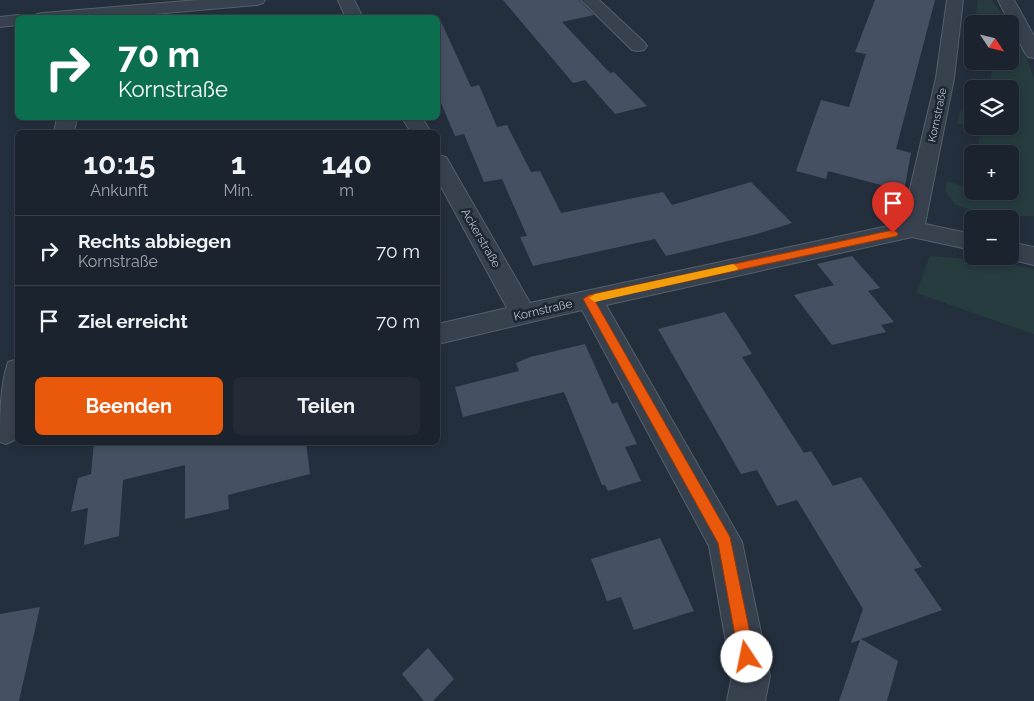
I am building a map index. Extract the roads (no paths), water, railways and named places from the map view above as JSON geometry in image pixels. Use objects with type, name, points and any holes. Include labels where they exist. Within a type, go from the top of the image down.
[{"type":"street","points":[[60,15],[88,10],[257,0]]},
{"type":"street","points":[[346,0],[354,15]]},
{"type":"street","points":[[589,0],[638,46]]},
{"type":"street","name":"Kornstraße","points":[[912,229],[944,78],[956,0]]},
{"type":"street","points":[[1006,0],[1034,53]]},
{"type":"street","points":[[0,22],[15,20]]},
{"type":"street","name":"Ackerstraße","points":[[440,166],[524,315]]},
{"type":"street","name":"Kornstraße","points":[[440,334],[589,299],[912,229],[964,240]]},
{"type":"street","points":[[1019,253],[1034,256]]},
{"type":"street","points":[[589,299],[725,542],[751,676],[746,701]]},
{"type":"street","points":[[8,430],[15,388]]}]
